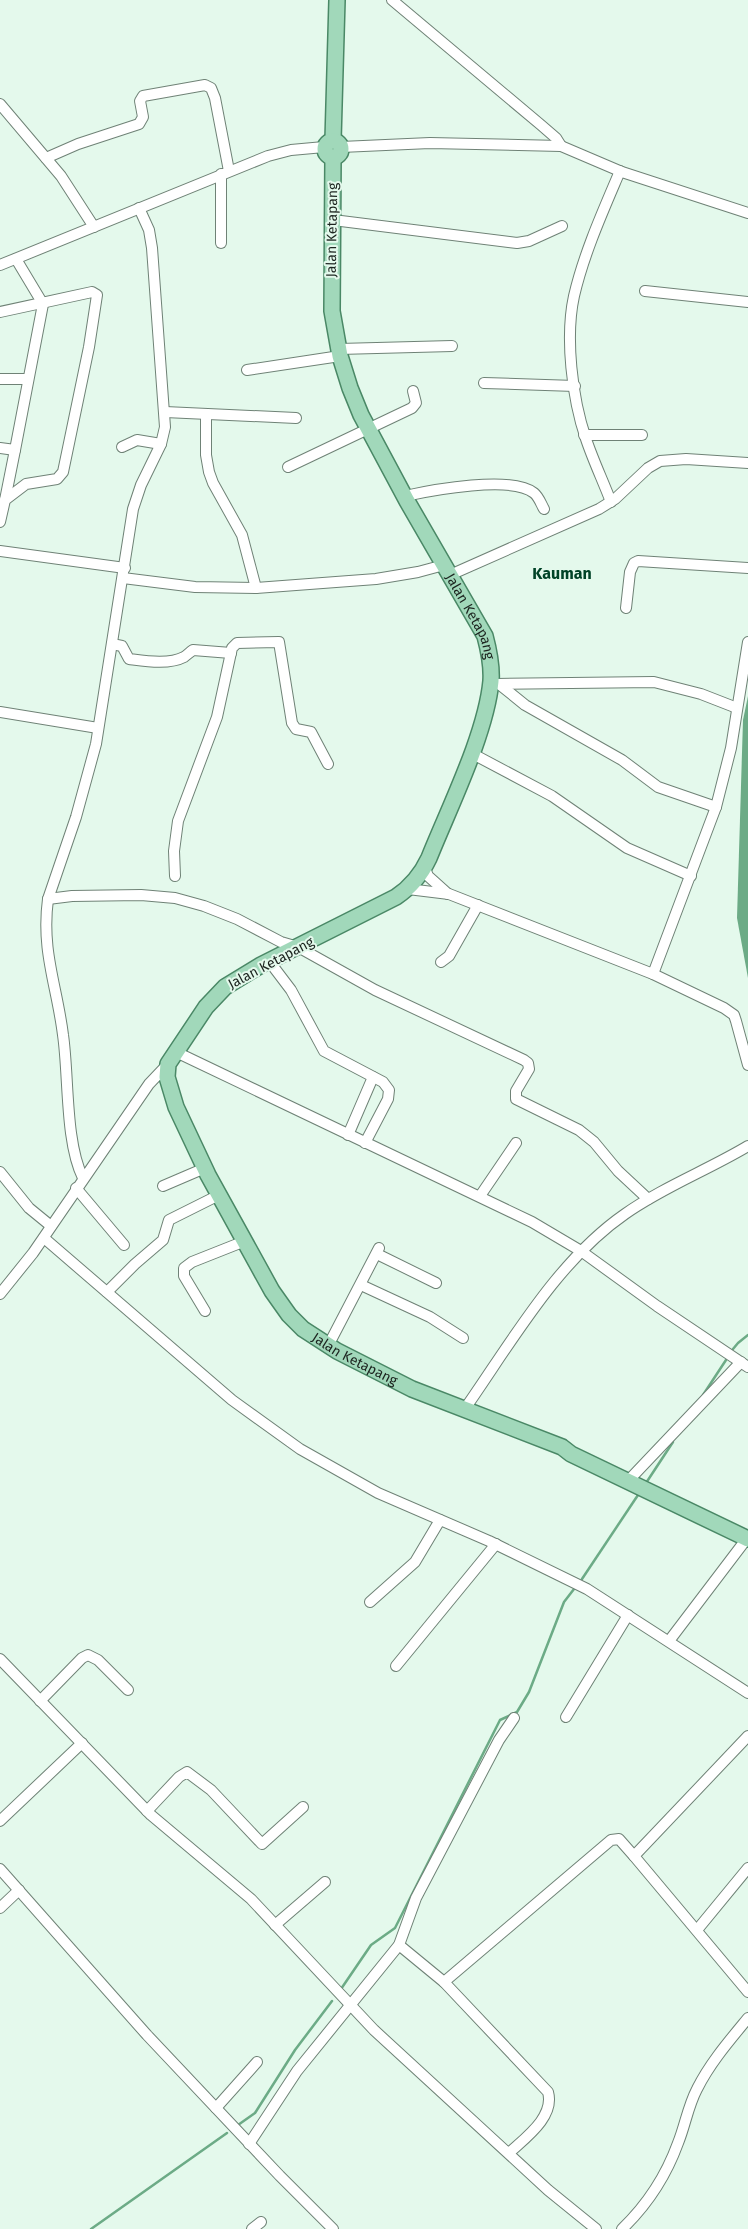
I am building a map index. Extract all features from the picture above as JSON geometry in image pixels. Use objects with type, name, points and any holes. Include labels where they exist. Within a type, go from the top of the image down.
[{"type":"main road","name":"Jalan Ketapang","points":[[336,0],[332,311],[340,353],[350,388],[368,428],[484,636],[491,658],[495,683],[471,753],[425,868],[408,889],[383,905],[236,979],[214,996],[172,1058],[167,1077],[176,1107],[219,1195],[272,1291],[289,1315],[303,1329],[328,1346],[412,1388],[567,1451],[748,1538]]},
{"type":"street","points":[[392,0],[546,129],[561,146]]},
{"type":"street","points":[[46,158],[78,144],[140,124],[143,118],[140,101],[143,96],[205,86],[211,88],[215,98],[225,172],[221,243]]},
{"type":"street","points":[[0,104],[73,193],[94,227]]},
{"type":"street","points":[[0,265],[225,172],[268,156],[291,150],[430,143],[561,146],[620,171],[748,213]]},
{"type":"street","points":[[611,502],[584,435],[575,386],[570,342],[574,295],[594,232],[620,171]]},
{"type":"street","points":[[83,1178],[75,1158],[64,1036],[50,971],[46,931],[48,900],[76,817],[98,728],[133,509],[140,485],[161,444],[166,427],[152,248],[149,230],[139,208]]},
{"type":"street","points":[[333,220],[518,243],[529,241],[562,226]]},
{"type":"street","points":[[0,522],[43,304],[16,259]]},
{"type":"street","points":[[645,291],[748,302]]},
{"type":"street","points":[[0,312],[92,292],[97,295],[89,346],[63,472],[57,479],[26,484],[3,504]]},
{"type":"street","points":[[247,370],[340,353],[452,346]]},
{"type":"street","points":[[0,379],[28,379]]},
{"type":"street","points":[[484,383],[575,386]]},
{"type":"street","points":[[288,466],[414,407],[416,404],[413,391]]},
{"type":"street","points":[[164,412],[296,418]]},
{"type":"street","points":[[206,414],[206,455],[209,472],[213,483],[242,535],[256,588]]},
{"type":"street","points":[[584,435],[642,435]]},
{"type":"street","points":[[122,447],[137,440],[161,444]]},
{"type":"street","points":[[0,448],[15,450]]},
{"type":"street","points":[[0,551],[195,587],[256,588],[376,579],[418,572],[447,570],[611,502],[648,468],[660,461],[686,459],[748,462]]},
{"type":"street","points":[[405,496],[456,486],[516,486],[534,492],[544,509]]},
{"type":"street","points":[[626,608],[630,572],[634,563],[638,561],[748,568]]},
{"type":"street","points":[[175,876],[174,851],[178,821],[217,718],[234,645],[241,642],[279,642],[292,723],[296,729],[311,732],[328,764]]},
{"type":"street","points":[[652,974],[691,876],[716,806],[731,748],[748,642]]},
{"type":"street","points":[[112,644],[122,646],[129,659],[138,660],[170,661],[186,656],[193,650],[231,653]]},
{"type":"street","points":[[495,683],[654,682],[701,694],[737,708]]},
{"type":"street","points":[[495,683],[525,705],[606,751],[658,787],[716,806]]},
{"type":"street","points":[[0,712],[98,728]]},
{"type":"street","points":[[471,753],[552,796],[627,848],[691,876]]},
{"type":"street","points":[[425,868],[428,876],[449,894]]},
{"type":"street","points":[[408,889],[449,894],[652,974],[730,1011],[738,1025],[748,1065]]},
{"type":"street","points":[[48,900],[72,896],[175,898],[204,906],[237,919],[281,942],[298,947],[375,990],[528,1062],[529,1070],[516,1091],[516,1099],[579,1130],[594,1142],[618,1171],[648,1199]]},
{"type":"street","points":[[441,962],[449,956],[478,905]]},
{"type":"street","points":[[269,961],[291,990],[324,1051],[373,1077],[387,1087],[389,1094],[365,1143]]},
{"type":"street","points":[[0,1294],[44,1238],[76,1188],[149,1084],[172,1058],[348,1135],[532,1222],[581,1251],[680,1322],[744,1364],[628,1481]]},
{"type":"street","points":[[348,1135],[373,1077]]},
{"type":"street","points":[[480,1196],[516,1143]]},
{"type":"street","points":[[464,1410],[552,1286],[581,1251],[608,1227],[648,1199],[748,1146]]},
{"type":"street","points":[[162,1186],[205,1168]]},
{"type":"street","points":[[0,1172],[29,1208],[51,1226]]},
{"type":"street","points":[[76,1188],[124,1245]]},
{"type":"street","points":[[107,1292],[134,1264],[163,1240],[169,1220],[219,1195]]},
{"type":"street","points":[[44,1238],[232,1400],[287,1441],[346,1476],[496,1544],[587,1589],[748,1693]]},
{"type":"street","points":[[205,1311],[184,1276],[184,1268],[192,1262],[245,1241]]},
{"type":"street","points":[[328,1346],[378,1251],[436,1283]]},
{"type":"street","points":[[361,1285],[430,1317],[463,1338]]},
{"type":"street","points":[[370,1602],[415,1562],[440,1520]]},
{"type":"street","points":[[669,1642],[748,1538]]},
{"type":"street","points":[[396,1666],[496,1544]]},
{"type":"street","points":[[566,1717],[628,1614]]},
{"type":"street","points":[[40,1701],[82,1658],[88,1655],[98,1660],[128,1690]]},
{"type":"street","points":[[0,1659],[148,1811],[241,1890],[335,1989],[430,2083],[510,2153],[548,2190],[596,2229]]},
{"type":"street","points":[[249,2144],[297,2071],[348,2002],[399,1945],[416,1898],[467,1805],[499,1740],[514,1718]]},
{"type":"street","points":[[634,1856],[748,1736]]},
{"type":"street","points":[[0,1821],[82,1743]]},
{"type":"street","points":[[148,1811],[179,1777],[187,1772],[211,1790],[262,1844],[303,1807]]},
{"type":"street","points":[[444,1982],[611,1840],[619,1839],[748,1992]]},
{"type":"street","points":[[697,1930],[748,1868]]},
{"type":"street","points":[[0,1869],[140,2028],[249,2144],[333,2229]]},
{"type":"street","points":[[275,1925],[325,1882]]},
{"type":"street","points":[[0,1908],[19,1890]]},
{"type":"street","points":[[399,1945],[444,1982],[548,2092],[550,2106],[545,2116],[510,2153]]},
{"type":"street","points":[[622,2229],[646,2203],[661,2179],[672,2159],[697,2090],[713,2062],[748,2018]]},
{"type":"street","points":[[216,2108],[257,2062]]},
{"type":"shaded area","points":[[748,696],[748,978],[737,918],[743,720]]},
{"type":"waterway","points":[[733,1349],[748,1335]]},
{"type":"waterway","points":[[703,1395],[726,1360]]},
{"type":"waterway","points":[[646,1483],[673,1442]]},
{"type":"waterway","points":[[582,1579],[638,1495]]},
{"type":"waterway","points":[[341,1989],[371,1945],[395,1928],[500,1720],[517,1712],[529,1692],[564,1602],[574,1589]]},
{"type":"waterway","points":[[238,2125],[255,2113],[295,2050],[332,2001]]},
{"type":"waterway","points":[[91,2229],[227,2133]]},
{"type":"district","name":"Kauman","points":[[562,573]]}]
